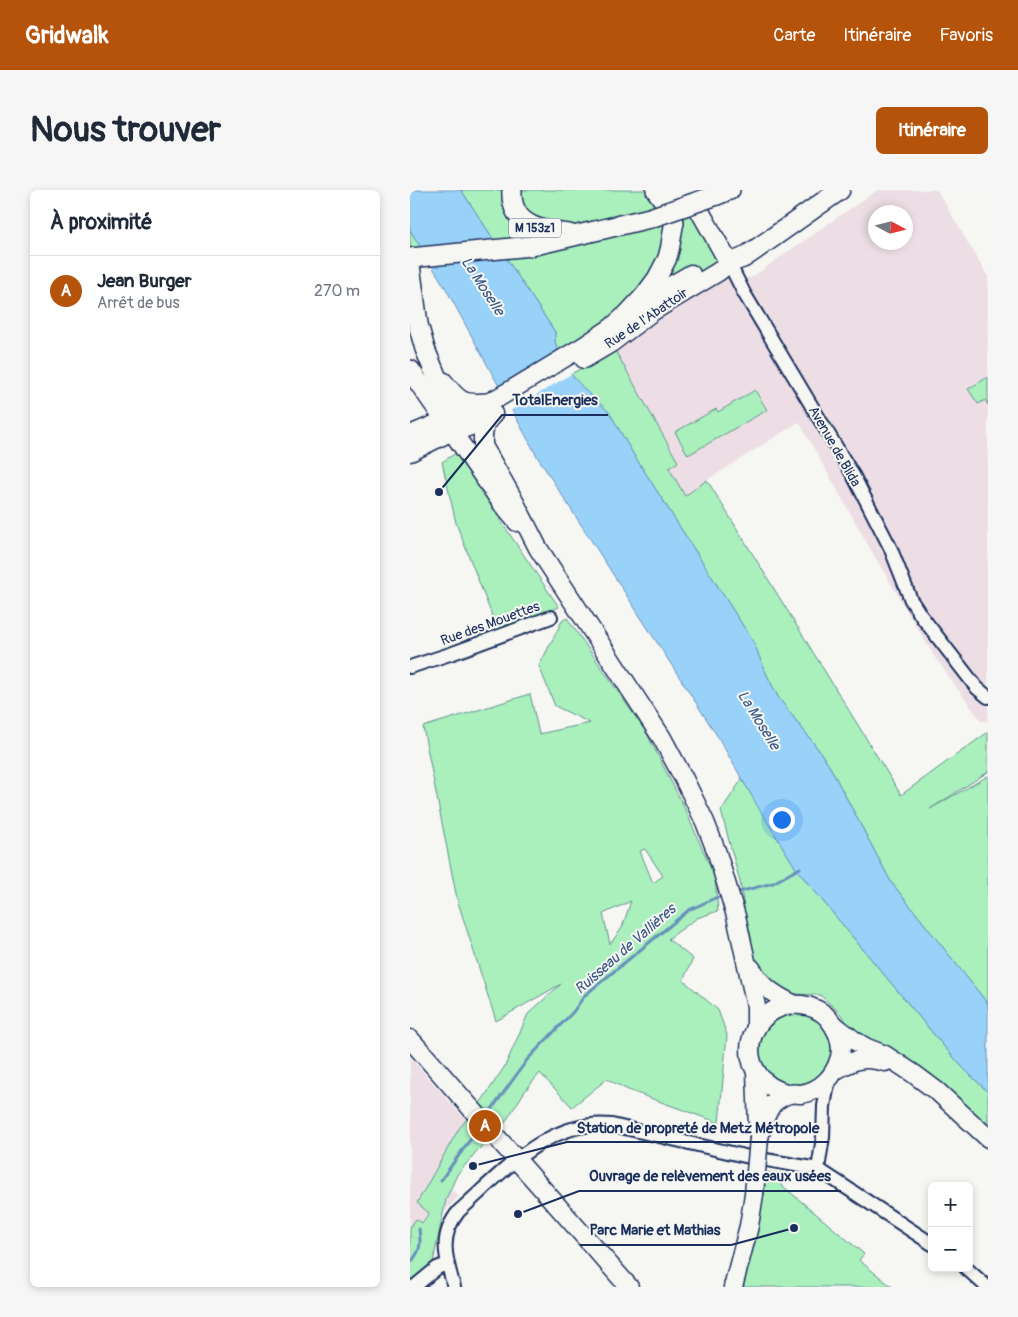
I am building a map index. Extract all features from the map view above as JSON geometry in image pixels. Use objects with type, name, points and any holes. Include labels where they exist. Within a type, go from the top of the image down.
[{"type":"main road","name":"M 153z1","points":[[512,190],[511,197],[516,212],[530,226],[555,232],[583,235]]},
{"type":"main road","points":[[656,190],[664,201],[674,223]]},
{"type":"main road","name":"Rue de l'Abattoir","points":[[586,351],[628,313],[657,278],[670,248],[674,223],[674,190]]},
{"type":"main road","name":"Avenue de Blida","points":[[688,190],[729,263]]},
{"type":"main road","points":[[643,297],[655,295],[708,265],[720,262],[729,263],[743,258],[840,190]]},
{"type":"main road","points":[[410,258],[531,246],[650,218],[724,193]]},
{"type":"main road","name":"Rue de l'Abattoir","points":[[586,351],[611,343],[653,311],[718,272],[729,263]]},
{"type":"main road","points":[[410,265],[418,324],[425,349],[455,425],[503,505],[538,548],[662,738],[705,822],[717,853],[736,916],[756,1006],[756,1027],[751,1042],[751,1057],[756,1072],[759,1138],[749,1226],[733,1284]]},
{"type":"main road","points":[[410,452],[455,425],[497,405],[586,351]]},
{"type":"main road","points":[[410,370],[513,499]]},
{"type":"main road","points":[[434,373],[454,396],[464,402],[497,405]]},
{"type":"main road","points":[[497,405],[485,424],[483,446],[538,548]]},
{"type":"main road","points":[[410,435],[455,425]]},
{"type":"main road","points":[[746,959],[759,980],[770,991],[793,1004]]},
{"type":"main road","points":[[756,1027],[766,1015],[778,1007],[793,1004],[805,1005],[816,1009],[855,1041],[885,1055],[906,1068],[938,1092],[988,1138]]},
{"type":"main road","points":[[832,1074],[840,1055],[840,1040],[834,1025]]},
{"type":"main road","points":[[410,1039],[629,1287]]},
{"type":"main road","points":[[756,1072],[776,1090],[789,1094],[800,1094],[811,1092],[821,1086],[832,1074],[852,1061],[871,1058],[906,1068]]},
{"type":"main road","points":[[759,1138],[765,1116],[772,1104],[789,1094]]},
{"type":"street","name":"Avenue de Blida","points":[[729,263],[744,293],[852,475],[890,546],[911,600],[977,688],[988,697]]},
{"type":"street","name":"Rue des Mouettes","points":[[410,667],[551,617]]},
{"type":"street","points":[[818,1169],[823,1137],[824,1106],[832,1074]]},
{"type":"street","points":[[460,1287],[454,1287],[445,1254],[448,1228],[455,1216],[517,1160],[536,1146],[561,1133],[586,1126],[603,1124],[749,1157],[818,1169],[928,1241]]},
{"type":"street","points":[[414,1287],[437,1268],[447,1264]]},
{"type":"street","points":[[970,1272],[987,1287]]},
{"type":"shaded area","points":[[878,190],[937,190],[988,277],[988,721],[981,721],[934,656],[875,557],[799,422],[707,480],[685,497],[669,468],[678,462],[611,343],[729,263],[737,279],[752,277]]},
{"type":"shaded area","points":[[410,1057],[468,1125],[432,1175],[459,1196],[441,1215],[428,1235],[441,1274],[425,1287],[410,1287]]},
{"type":"green space","points":[[461,190],[683,190],[729,263],[611,343],[678,462],[669,468],[685,496],[707,480],[901,795],[988,732],[988,772],[930,809],[988,776],[988,1004],[891,882],[830,767],[778,697],[754,643],[632,452],[609,412],[584,390],[571,374],[591,363],[559,353],[555,342],[555,332]]},
{"type":"green space","points":[[410,230],[427,257],[410,249]]},
{"type":"green space","points":[[988,377],[988,405],[985,400],[978,404],[968,389]]},
{"type":"green space","points":[[755,390],[767,410],[688,455],[675,432],[716,409],[718,412]]},
{"type":"green space","points":[[456,453],[484,487],[500,520],[559,607],[500,636],[456,523],[442,462]]},
{"type":"green space","points":[[567,618],[646,732],[685,809],[715,878],[718,911],[697,918],[668,939],[693,959],[683,980],[718,1010],[727,1035],[719,1123],[628,1090],[607,1079],[572,1107],[540,1073],[525,1091],[504,1124],[475,1153],[457,1175],[446,1199],[432,1267],[410,1284],[410,1227],[416,1219],[422,1223],[429,1213],[417,1203],[458,1130],[483,1099],[505,1066],[528,1014],[561,984],[496,1021],[457,899],[423,727],[530,694],[539,734],[590,723],[555,706],[539,666],[562,621]],"holes":[[[645,849],[663,876],[653,883],[640,851]],[[631,901],[622,928],[610,944],[603,914]]]},
{"type":"green space","points":[[742,779],[797,870],[941,1043],[988,1092],[988,1124],[911,1061],[855,1033],[838,1011],[820,995],[795,994],[767,983],[752,959],[740,882],[721,811]]},
{"type":"green space","points":[[796,1011],[810,1014],[823,1022],[831,1035],[834,1049],[831,1063],[823,1076],[810,1084],[796,1087],[782,1084],[769,1076],[761,1063],[758,1049],[761,1035],[769,1022],[782,1014]]},
{"type":"green space","points":[[764,1172],[784,1174],[778,1182],[864,1254],[859,1260],[892,1287],[741,1287]]},
{"type":"water","name":"La Moselle","points":[[410,190],[461,190],[555,332],[555,342],[559,353],[571,374],[609,412],[632,452],[754,643],[778,697],[830,767],[891,882],[988,1004],[988,1092],[941,1043],[797,870],[718,737],[538,458],[446,289],[410,230]]},
{"type":"pier","points":[[561,351],[573,373],[510,411],[498,389]]},
{"type":"waterway","name":"Ruisseau de Vallières","points":[[735,893],[773,883],[800,868]]},
{"type":"waterway","name":"Ruisseau de Vallières","points":[[487,1116],[527,1060],[573,1012],[585,995],[689,910],[724,896]]},
{"type":"waterway","name":"Ruisseau de Vallières","points":[[441,1180],[480,1126]]},
{"type":"waterway","name":"Ruisseau de Vallières","points":[[410,1263],[419,1247],[419,1229]]},
{"type":"place","name":"TotalEnergies","points":[[439,492]]},
{"type":"place","name":"Jean Burger","points":[[485,1126]]},
{"type":"place","name":"Station de propreté de Metz Métropole","points":[[473,1166]]},
{"type":"place","name":"Ouvrage de relèvement des eaux usées","points":[[518,1214]]},
{"type":"place","name":"Parc Marie et Mathias","points":[[794,1228]]}]
